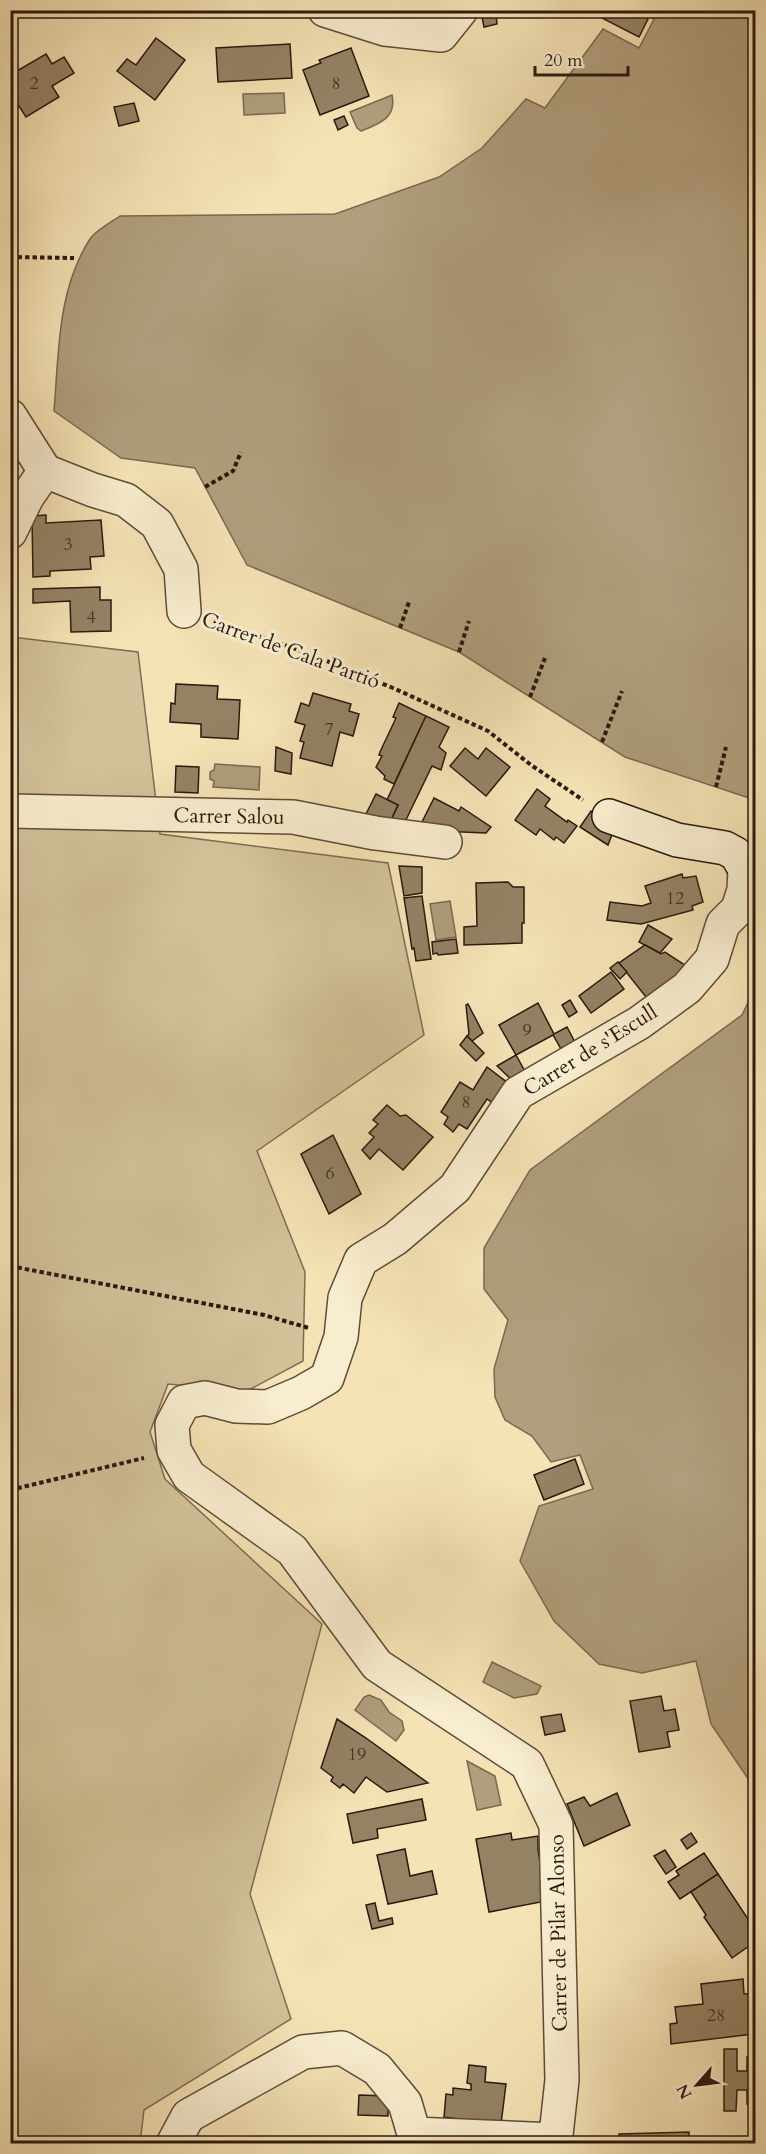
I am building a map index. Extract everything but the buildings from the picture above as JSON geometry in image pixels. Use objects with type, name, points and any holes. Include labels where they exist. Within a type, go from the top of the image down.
[{"type":"street","points":[[325,10],[385,29],[441,35],[461,10]]},
{"type":"street","points":[[10,416],[45,471],[27,497],[10,532]]},
{"type":"street","name":"Carrer de Cala Partió","points":[[45,471],[126,500],[157,524],[181,569],[184,611]]},
{"type":"street","name":"Carrer Salou","points":[[10,811],[293,817],[375,833],[445,842]]},
{"type":"street","name":"Carrer de s'Escull","points":[[174,1450],[172,1425],[184,1401],[205,1398],[236,1406],[268,1407],[301,1393],[327,1378],[341,1337],[345,1298],[361,1260],[395,1239],[454,1188],[518,1093],[639,1023],[687,988],[712,959],[723,924],[738,909],[744,890],[744,869],[736,854],[725,848],[677,840],[609,816]]},
{"type":"street","name":"Carrer de Pilar Alonso","points":[[174,1450],[189,1476],[292,1550],[377,1665],[527,1764],[556,1825],[562,2080],[556,2142]]},
{"type":"street","points":[[173,2144],[188,2116],[303,2052],[342,2048],[377,2069],[405,2103],[414,2139],[556,2142]]},
{"type":"path","points":[[10,257],[74,258]]},
{"type":"path","points":[[205,487],[233,471],[241,452]]},
{"type":"path","points":[[400,628],[409,602]]},
{"type":"path","name":"Carrer de Cala Partió","points":[[184,611],[303,651],[488,731],[531,765],[609,816]]},
{"type":"path","points":[[459,652],[469,621]]},
{"type":"path","points":[[530,697],[545,658]]},
{"type":"path","points":[[602,742],[622,691]]},
{"type":"path","points":[[716,787],[726,747]]},
{"type":"path","points":[[10,1266],[264,1315],[341,1337]]},
{"type":"path","points":[[10,1490],[174,1450]]},
{"type":"shaded area","points":[[640,11],[755,11],[755,800],[625,757],[459,652],[247,565],[195,468],[121,458],[54,411],[65,301],[79,259],[90,239],[104,226],[120,216],[335,214],[439,177],[482,148],[526,99],[545,108],[603,29],[639,48],[654,19]]},
{"type":"shaded area","points":[[284,93],[285,113],[244,115],[243,94]]},
{"type":"shaded area","points":[[392,95],[392,109],[385,119],[361,131],[357,128],[350,112]]},
{"type":"shaded area","points":[[11,637],[138,652],[160,834],[388,863],[424,1035],[257,1151],[305,1272],[303,1361],[247,1391],[168,1384],[150,1432],[165,1479],[322,1624],[250,1894],[291,2019],[144,2110],[140,2143],[11,2144]]},
{"type":"shaded area","points":[[215,764],[260,767],[259,790],[213,787],[214,781],[210,779],[210,772],[214,770]]},
{"type":"shaded area","points":[[450,901],[456,937],[436,940],[430,904]]},
{"type":"shaded area","points":[[755,988],[755,1789],[711,1724],[696,1661],[642,1673],[599,1664],[554,1621],[520,1561],[539,1506],[593,1489],[580,1455],[551,1462],[532,1436],[505,1420],[495,1397],[494,1369],[508,1320],[484,1289],[484,1248],[530,1170],[742,1015]]},
{"type":"shaded area","points":[[492,1662],[541,1686],[537,1694],[514,1698],[483,1682]]},
{"type":"shaded area","points":[[369,1695],[381,1700],[389,1712],[402,1721],[404,1730],[396,1741],[355,1710],[364,1697]]},
{"type":"shaded area","points":[[467,1761],[495,1776],[501,1805],[477,1810]]}]
